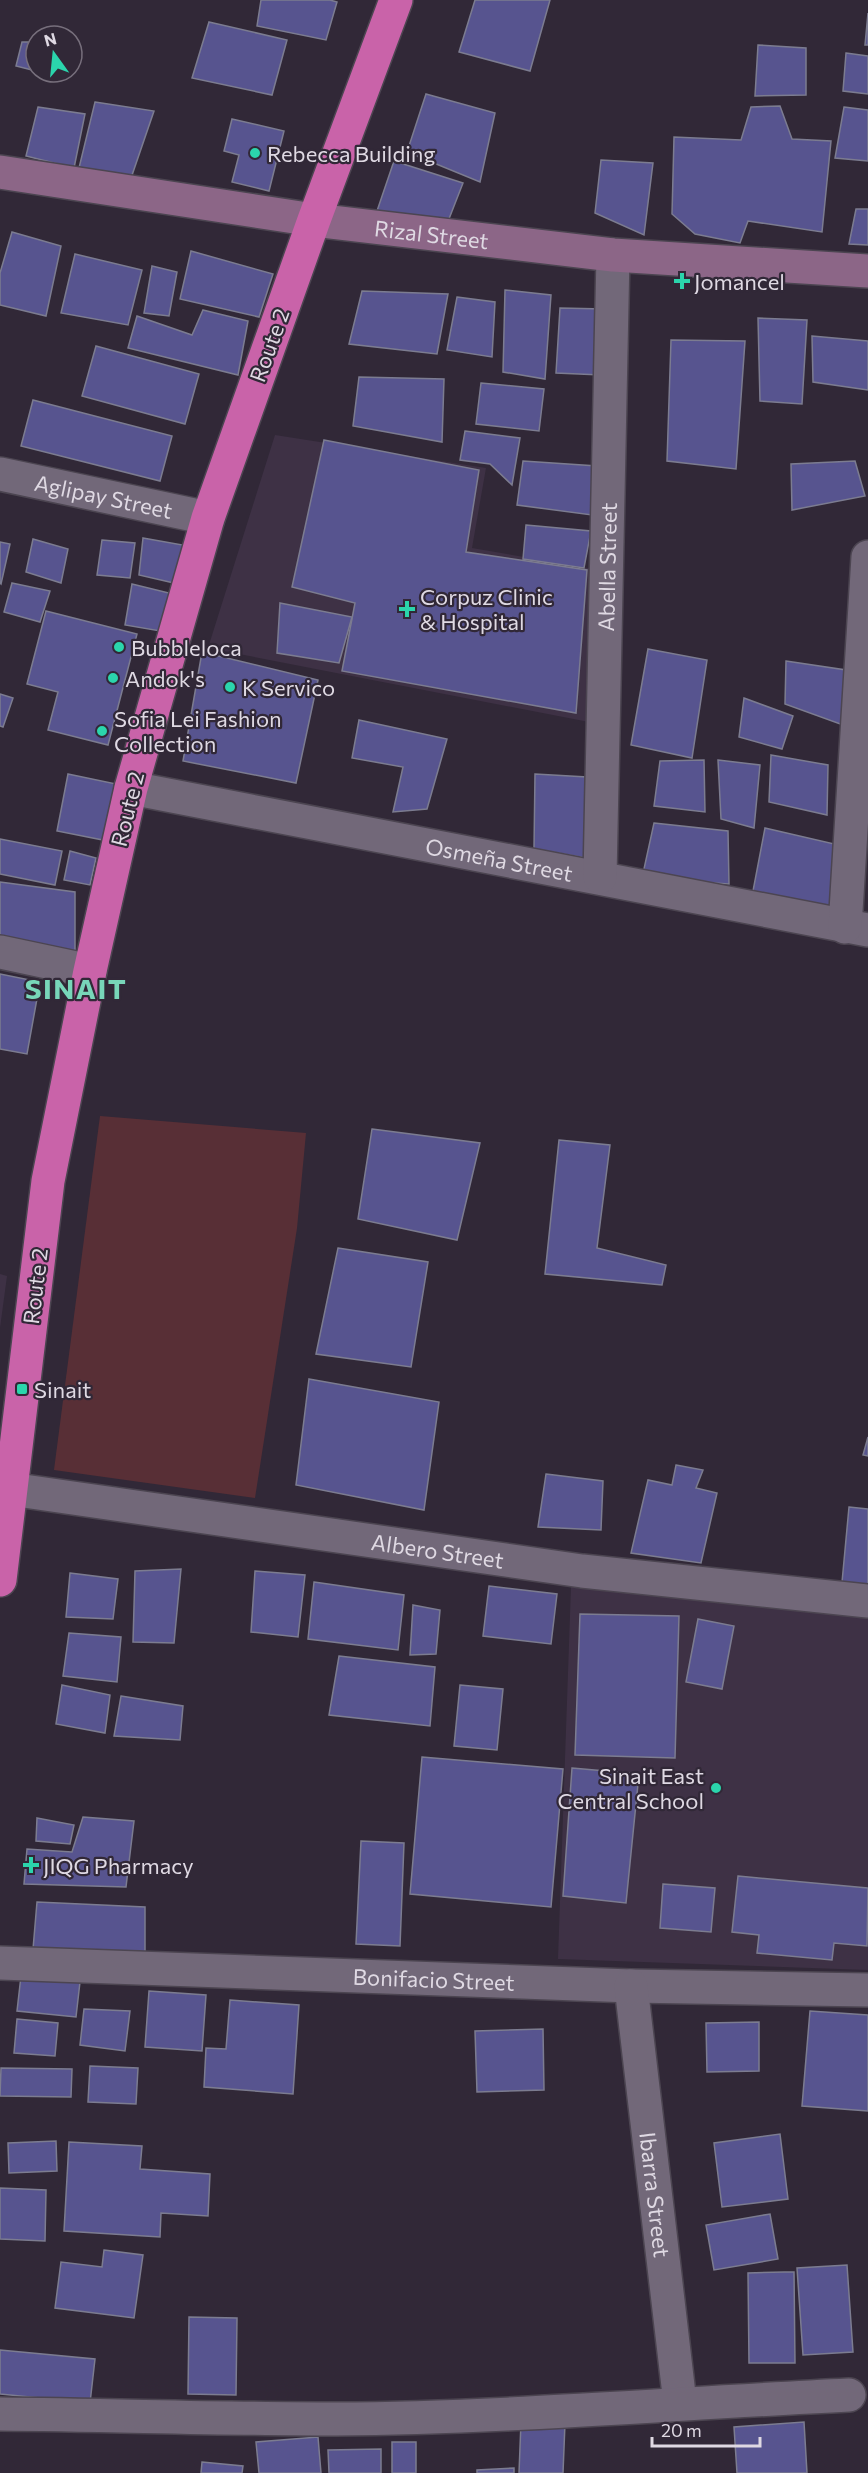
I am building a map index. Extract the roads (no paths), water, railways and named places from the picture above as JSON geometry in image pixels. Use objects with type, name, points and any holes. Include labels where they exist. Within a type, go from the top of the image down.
[{"type":"highway","name":"Route 2","points":[[0,1580],[48,1181],[130,788],[208,518],[314,220],[396,0]]},
{"type":"street","name":"Rizal Street","points":[[0,172],[314,220],[613,255],[868,271]]},
{"type":"street","name":"Abella Street","points":[[600,877],[613,255]]},
{"type":"street","name":"Aglipay Street","points":[[0,474],[208,518]]},
{"type":"street","points":[[857,928],[868,557]]},
{"type":"street","name":"Osmeña Street","points":[[130,788],[857,928]]},
{"type":"street","points":[[0,952],[90,971]]},
{"type":"street","name":"Albero Street","points":[[10,1489],[582,1571],[868,1601]]},
{"type":"street","name":"Bonifacio Street","points":[[0,1963],[631,1986],[868,1990]]},
{"type":"street","name":"Ibarra Street","points":[[631,1986],[680,2403]]},
{"type":"street","points":[[0,2414],[337,2419],[594,2410],[680,2403],[849,2395]]},
{"type":"place","name":"Rebecca Building","points":[[255,153]]},
{"type":"place","name":"Jomancel","points":[[682,281]]},
{"type":"place","name":"Corpuz Clinic & Hospital","points":[[407,609]]},
{"type":"place","name":"Bubbleloca","points":[[119,647]]},
{"type":"place","name":"Andok's","points":[[113,678]]},
{"type":"place","name":"K Servico","points":[[230,687]]},
{"type":"place","name":"Sofia Lei Fashion Collection","points":[[102,731]]},
{"type":"place","name":"Sinait","points":[[22,1389]]},
{"type":"place","name":"Sinait East Central School","points":[[716,1788]]},
{"type":"place","name":"JIQG Pharmacy","points":[[31,1865]]},
{"type":"district","name":"SINAIT","points":[[76,988]]}]
